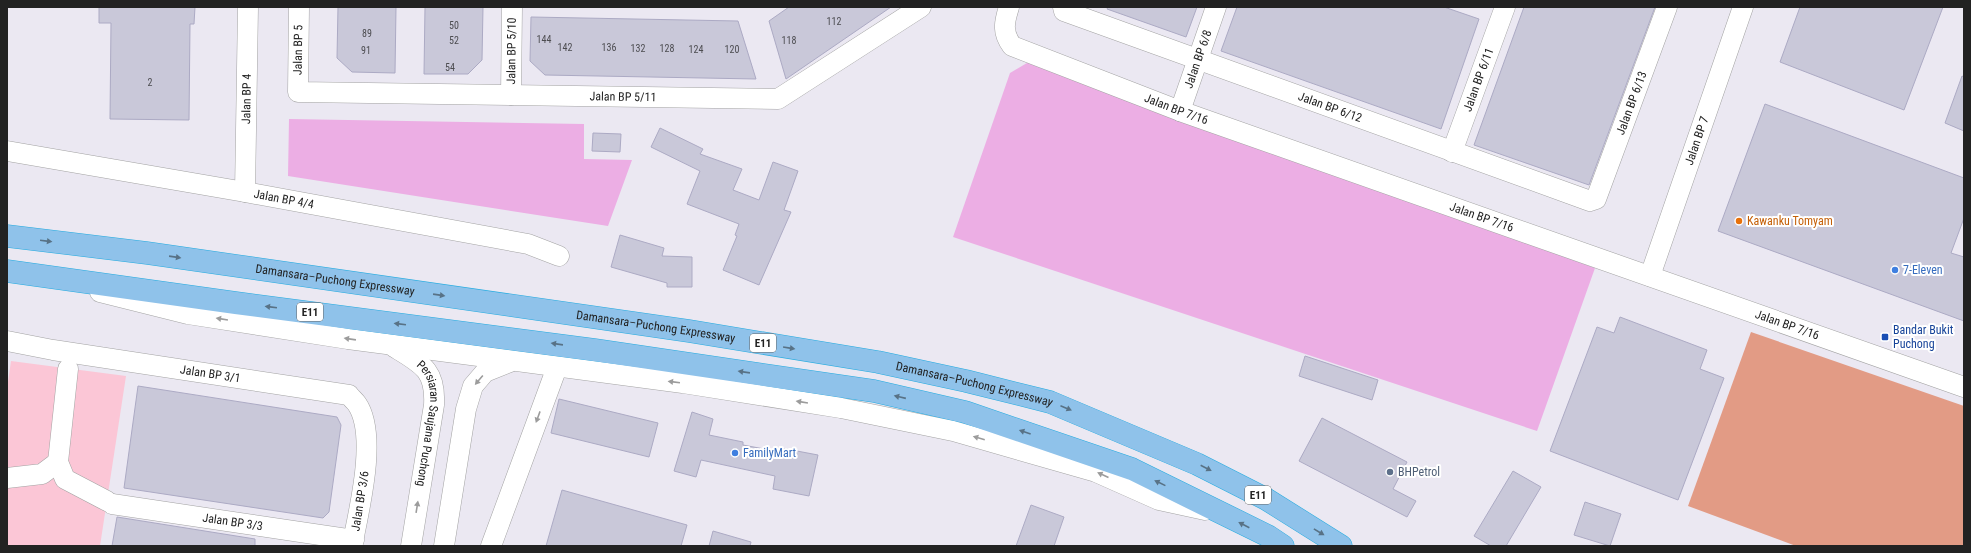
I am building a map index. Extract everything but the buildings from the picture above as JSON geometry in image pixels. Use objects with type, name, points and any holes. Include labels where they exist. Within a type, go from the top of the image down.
[{"type":"highway","name":"Damansara–Puchong Expressway","points":[[7,236],[163,256],[682,330],[878,362],[966,380],[1050,402],[1197,464],[1266,499],[1341,546]]},
{"type":"highway","name":"E11","points":[[16,272],[588,348],[874,391],[965,412],[1124,467],[1220,513],[1283,546]]},
{"type":"street","name":"Jalan BP 4","points":[[245,192],[248,7]]},
{"type":"street","name":"Jalan BP 5","points":[[298,92],[299,7]]},
{"type":"street","name":"Jalan BP 5/10","points":[[511,95],[512,7]]},
{"type":"street","name":"Jalan BP 5/11","points":[[298,92],[778,99],[921,7]]},
{"type":"street","name":"Jalan BP 7/16","points":[[1010,7],[1004,24],[1006,37],[1012,46],[1180,111],[1964,387]]},
{"type":"street","name":"Jalan BP 6/8","points":[[1180,111],[1216,7]]},
{"type":"street","name":"Jalan BP 6/11","points":[[1452,152],[1505,7]]},
{"type":"street","name":"Jalan BP 6/13","points":[[1596,199],[1667,7]]},
{"type":"street","name":"Jalan BP 7","points":[[1650,276],[1743,7]]},
{"type":"street","name":"Jalan BP 6/12","points":[[1064,9],[1197,60],[1584,200],[1596,199]]},
{"type":"street","name":"Jalan BP 4/4","points":[[7,151],[245,192],[528,244],[559,256]]},
{"type":"street","points":[[16,272],[188,314],[512,362],[684,383],[825,406],[954,431],[1096,472],[1159,500],[1220,513]]},
{"type":"street","name":"Jalan BP 3/1","points":[[7,341],[54,350],[349,395],[357,403],[364,418],[368,455]]},
{"type":"street","name":"Persiaran Saujana Puchong","points":[[389,344],[424,368],[432,378],[435,388],[434,405],[411,546]]},
{"type":"street","points":[[444,546],[466,409],[474,386],[485,372],[512,362]]},
{"type":"street","points":[[492,546],[557,367]]},
{"type":"street","points":[[7,478],[42,474],[58,462],[68,368]]},
{"type":"street","name":"Jalan BP 3/6","points":[[353,543],[368,455]]},
{"type":"street","name":"Jalan BP 3/3","points":[[58,462],[65,479],[109,503],[353,543]]},
{"type":"shaded area","points":[[1032,60],[1595,268],[1537,431],[953,237],[1010,73]]},
{"type":"shaded area","points":[[289,119],[584,124],[584,159],[632,160],[608,226],[288,176]]},
{"type":"shaded area","points":[[1751,332],[1964,406],[1964,546],[1796,546],[1688,506]]},
{"type":"shaded area","points":[[11,361],[126,376],[100,546],[7,546],[7,389]]},
{"type":"place","name":"Kawanku Tomyam","points":[[1739,221]]},
{"type":"place","name":"7-Eleven","points":[[1895,270]]},
{"type":"place","name":"Bandar Bukit Puchong","points":[[1885,337]]},
{"type":"place","name":"FamilyMart","points":[[735,453]]},
{"type":"place","name":"BHPetrol","points":[[1390,472]]}]
